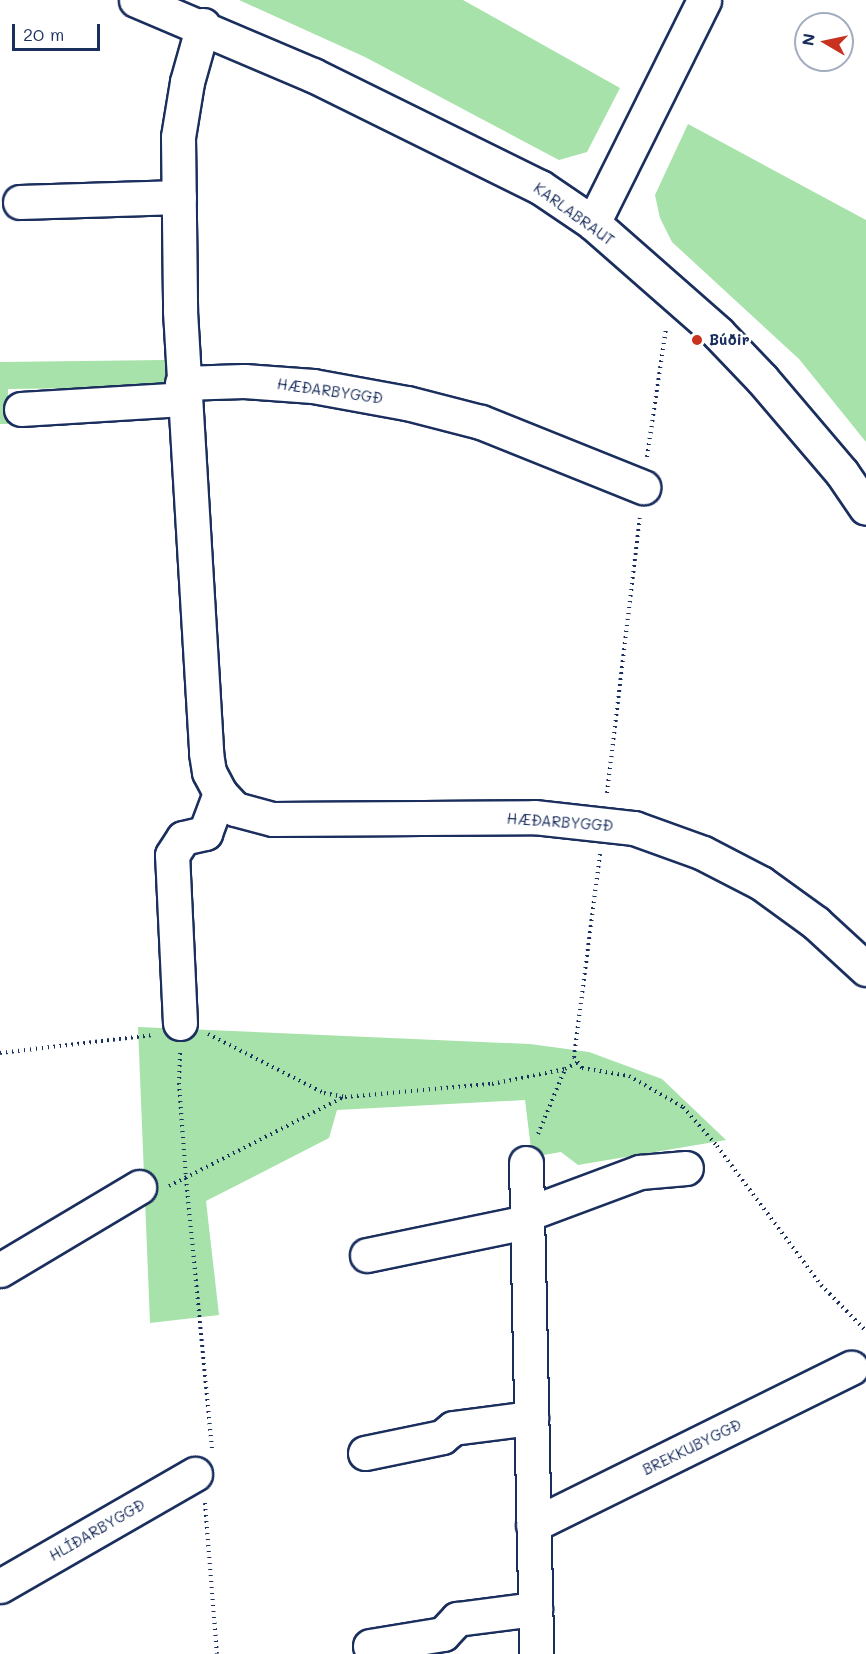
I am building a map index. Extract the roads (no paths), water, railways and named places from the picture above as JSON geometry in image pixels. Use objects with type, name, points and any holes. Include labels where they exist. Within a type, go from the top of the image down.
[{"type":"street","name":"KARLABRAUT","points":[[136,0],[203,25],[540,187],[593,223],[718,333],[762,379],[843,473],[866,508]]},
{"type":"street","points":[[593,223],[704,0]]},
{"type":"street","name":"HÆÐARBYGGÐ","points":[[203,25],[187,82],[178,137],[182,391],[206,753],[209,772],[220,793],[236,809],[273,819],[534,817],[634,828],[703,853],[761,883],[816,923],[866,969]]},
{"type":"street","points":[[20,202],[179,198]]},
{"type":"street","name":"HÆÐARBYGGÐ","points":[[21,409],[182,391],[244,381],[313,386],[408,403],[481,422],[643,487]]},
{"type":"street","points":[[179,1028],[172,855],[183,838],[205,833],[220,793]]},
{"type":"street","points":[[526,1163],[536,1654]]},
{"type":"street","points":[[367,1256],[527,1218],[640,1172],[686,1168]]},
{"type":"street","points":[[0,1270],[140,1187]]},
{"type":"street","name":"BREKKUBYGGÐ","points":[[533,1525],[851,1368]]},
{"type":"street","points":[[365,1453],[442,1437],[453,1428],[531,1418]]},
{"type":"street","name":"HLÍÐARBYGGÐ","points":[[0,1586],[203,1474]]},
{"type":"street","points":[[370,1646],[443,1634],[457,1619],[535,1609]]},
{"type":"place","name":"Búðir","points":[[697,340]]}]
